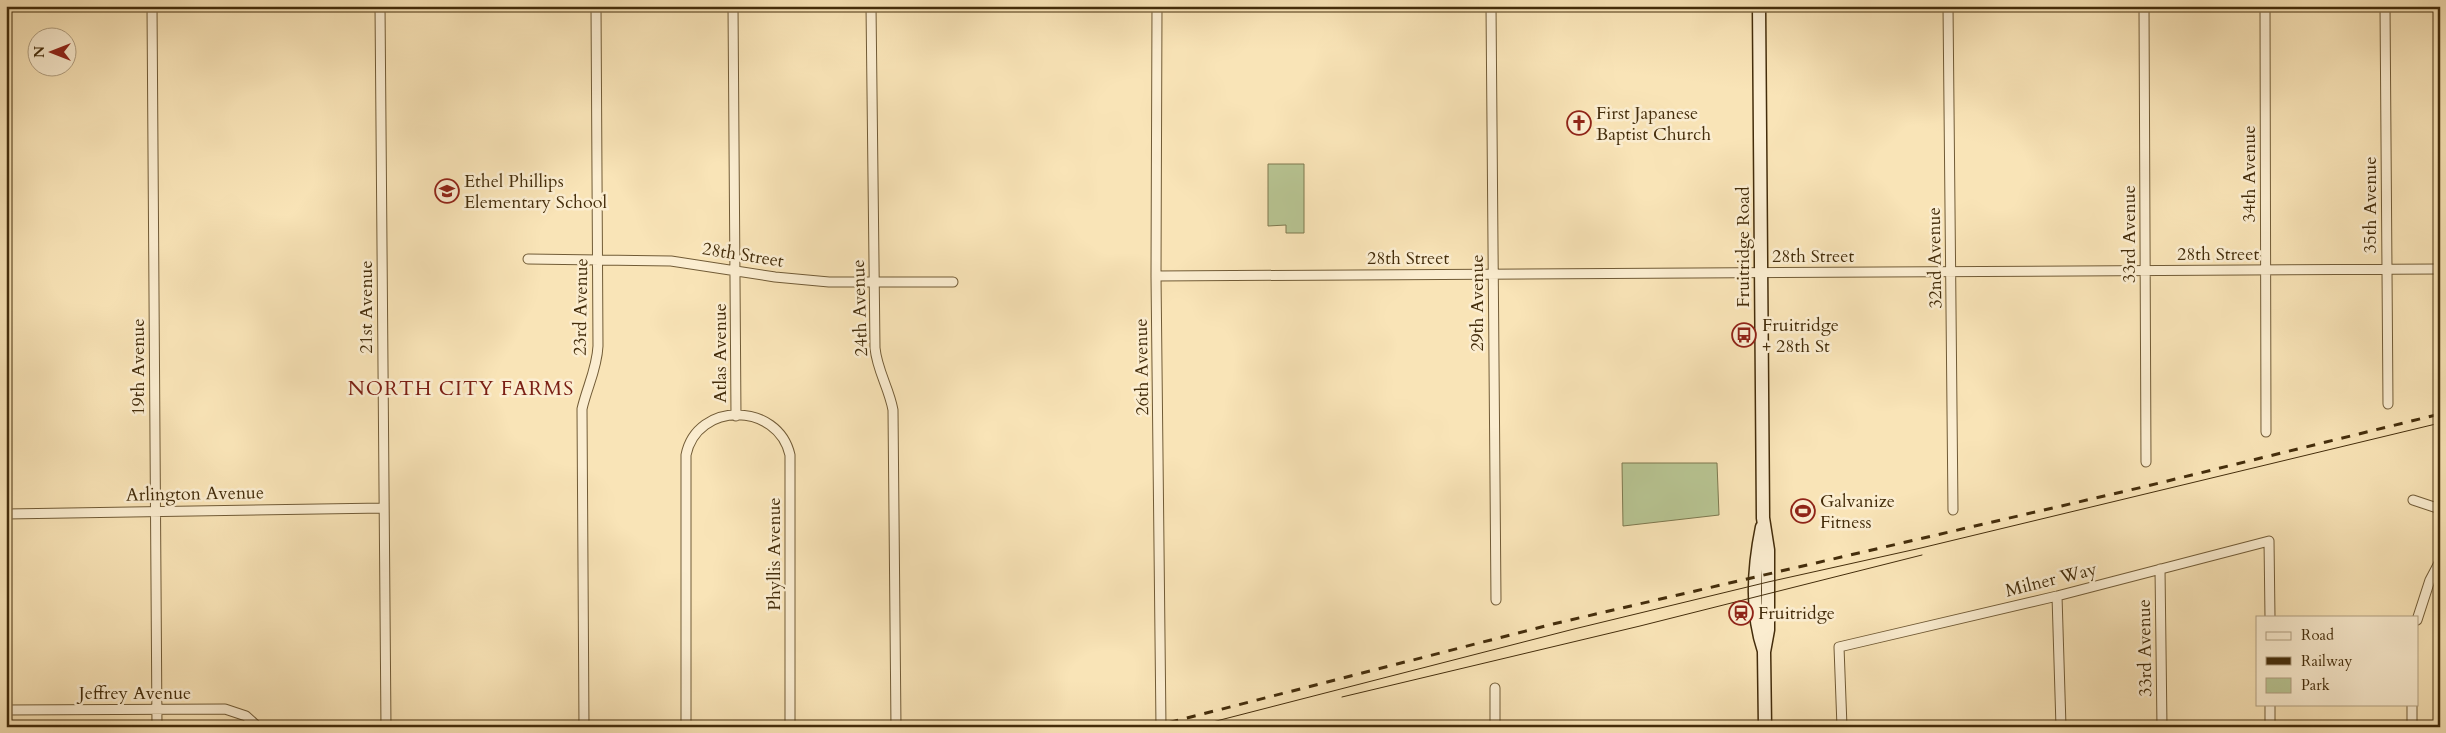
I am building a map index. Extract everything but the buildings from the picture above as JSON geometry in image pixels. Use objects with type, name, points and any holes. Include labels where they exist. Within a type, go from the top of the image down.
[{"type":"main road","name":"Fruitridge Road","points":[[1759,6],[1763,518],[1768,550],[1768,630],[1764,652],[1765,727]]},
{"type":"street","name":"19th Avenue","points":[[152,6],[157,727]]},
{"type":"street","name":"21st Avenue","points":[[380,6],[386,727]]},
{"type":"street","name":"23rd Avenue","points":[[584,727],[582,409],[598,358],[596,6]]},
{"type":"street","name":"Atlas Avenue","points":[[686,727],[686,455],[693,436],[700,427],[718,418],[736,416],[733,6]]},
{"type":"street","name":"24th Avenue","points":[[871,6],[876,358],[891,398],[893,410],[896,727]]},
{"type":"street","name":"26th Avenue","points":[[1157,6],[1156,276],[1161,727]]},
{"type":"street","name":"29th Avenue","points":[[1491,6],[1496,600]]},
{"type":"street","name":"32nd Avenue","points":[[1948,6],[1953,510]]},
{"type":"street","name":"33rd Avenue","points":[[2144,6],[2146,462]]},
{"type":"street","name":"34th Avenue","points":[[2265,6],[2266,432]]},
{"type":"street","name":"35th Avenue","points":[[2385,6],[2388,404]]},
{"type":"street","name":"28th Street","points":[[528,260],[671,261],[802,280],[874,283],[953,282]]},
{"type":"street","name":"28th Street","points":[[1156,276],[2440,269]]},
{"type":"street","name":"Phyllis Avenue","points":[[736,416],[758,418],[772,425],[784,438],[790,455],[790,727]]},
{"type":"street","points":[[2413,500],[2429,504],[2440,510]]},
{"type":"street","name":"Arlington Avenue","points":[[6,514],[155,510],[384,508]]},
{"type":"street","name":"Milner Way","points":[[1842,727],[1839,647],[2057,596],[2269,541],[2270,616]]},
{"type":"street","points":[[2418,617],[2430,580],[2440,562]]},
{"type":"street","name":"33rd Avenue","points":[[2160,569],[2162,727]]},
{"type":"street","points":[[2057,596],[2061,727]]},
{"type":"street","points":[[1495,688],[1495,727]]},
{"type":"street","points":[[2270,706],[2270,727]]},
{"type":"street","points":[[2412,706],[2412,727]]},
{"type":"street","name":"Jeffrey Avenue","points":[[6,710],[225,709],[246,716],[258,727]]},
{"type":"green space","points":[[1268,164],[1304,164],[1304,233],[1286,233],[1286,225],[1268,226]]},
{"type":"green space","points":[[1622,463],[1717,463],[1719,515],[1623,526]]},
{"type":"tram line","points":[[1193,727],[1574,629],[1768,582],[1921,548],[2440,423]]},
{"type":"tram line","points":[[1342,697],[1640,626],[1922,555]]},
{"type":"railway","points":[[1152,727],[1553,624],[2143,487],[2440,414]]},
{"type":"place","name":"First Japanese Baptist Church","points":[[1579,123]]},
{"type":"place","name":"Ethel Phillips Elementary School","points":[[447,191]]},
{"type":"place","name":"Fruitridge + 28th St","points":[[1744,335]]},
{"type":"place","name":"Galvanize Fitness","points":[[1803,511]]},
{"type":"place","name":"Fruitridge","points":[[1741,613]]},
{"type":"district","name":"NORTH CITY FARMS","points":[[461,388]]}]
